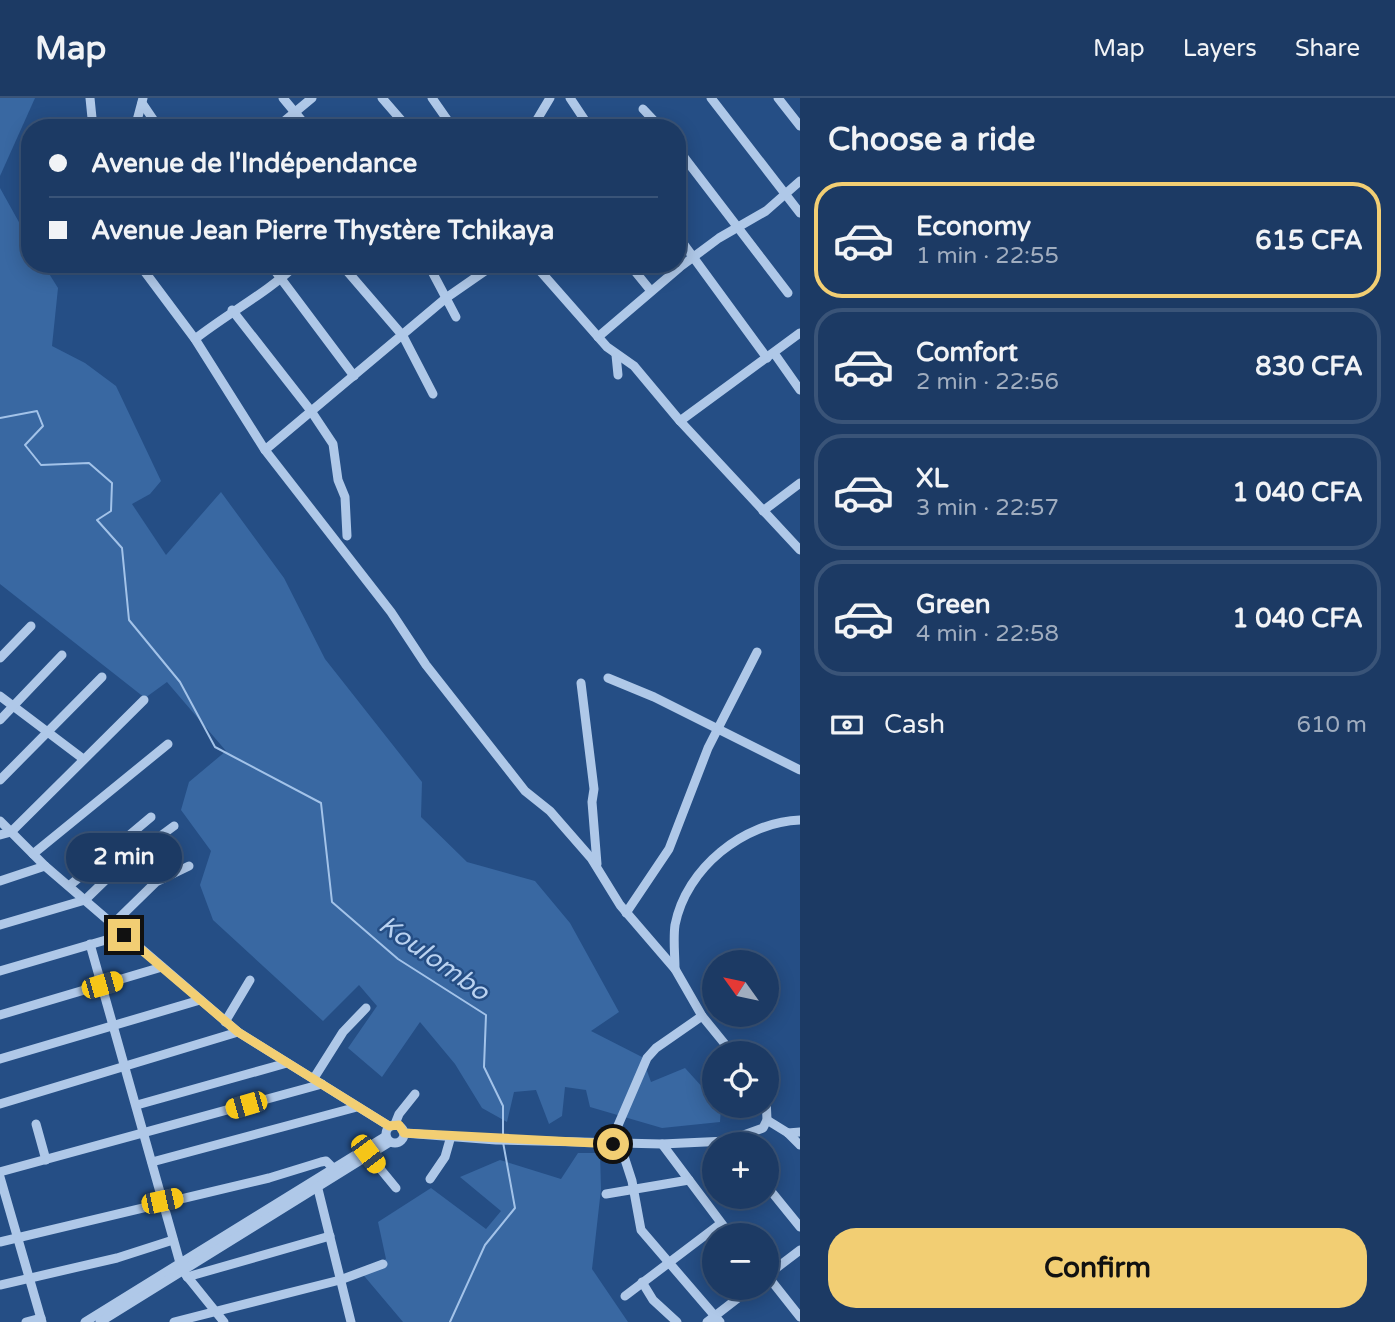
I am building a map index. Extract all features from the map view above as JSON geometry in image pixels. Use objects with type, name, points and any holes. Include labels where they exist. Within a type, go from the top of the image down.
[{"type":"street","points":[[90,98],[92,119]]},
{"type":"street","points":[[284,98],[300,119]]},
{"type":"street","points":[[286,119],[312,98]]},
{"type":"street","points":[[383,98],[400,119]]},
{"type":"street","points":[[432,98],[447,119]]},
{"type":"street","points":[[538,119],[550,98]]},
{"type":"street","points":[[570,98],[584,119]]},
{"type":"street","points":[[710,98],[800,213]]},
{"type":"street","points":[[778,98],[800,126]]},
{"type":"street","points":[[137,119],[142,100]]},
{"type":"street","points":[[142,100],[154,119]]},
{"type":"street","points":[[643,109],[652,119]]},
{"type":"street","points":[[686,160],[788,293]]},
{"type":"street","points":[[686,264],[766,211],[800,181]]},
{"type":"street","points":[[686,248],[800,390]]},
{"type":"street","points":[[146,273],[195,339],[265,450],[391,612],[426,665],[525,791],[568,830],[598,869],[626,913],[675,969],[702,1016],[656,1048],[647,1058],[615,1144],[633,1188],[641,1230],[667,1264],[714,1320],[737,1300]]},
{"type":"street","points":[[277,273],[354,376]]},
{"type":"street","points":[[195,339],[232,310],[288,273]]},
{"type":"street","points":[[349,273],[403,336],[433,394]]},
{"type":"street","points":[[433,273],[456,317]]},
{"type":"street","points":[[265,450],[446,298],[482,273]]},
{"type":"street","points":[[542,273],[597,337],[616,355],[634,366],[680,421],[800,550]]},
{"type":"street","points":[[636,273],[651,291]]},
{"type":"street","points":[[597,337],[674,273]]},
{"type":"street","points":[[232,310],[326,432],[338,462],[338,480],[345,497],[347,536]]},
{"type":"street","points":[[680,421],[800,333]]},
{"type":"street","points":[[616,355],[618,375],[634,366]]},
{"type":"street","points":[[764,511],[800,483]]},
{"type":"street","points":[[0,658],[31,626]]},
{"type":"street","points":[[626,913],[669,849],[708,748],[757,652]]},
{"type":"street","points":[[0,720],[62,655]]},
{"type":"street","points":[[0,780],[102,677]]},
{"type":"street","points":[[608,678],[719,728],[800,770]]},
{"type":"street","points":[[580,682],[594,789],[592,802],[598,869]]},
{"type":"street","points":[[0,696],[82,758]]},
{"type":"street","points":[[0,835],[10,832],[82,758],[144,700]]},
{"type":"street","points":[[33,854],[168,744]]},
{"type":"street","points":[[69,886],[151,817]]},
{"type":"street","points":[[675,969],[675,925],[696,879],[746,833],[768,824],[800,820]]},
{"type":"street","points":[[0,821],[45,866],[238,1032],[357,1107],[404,1133],[512,1141],[702,1143]]},
{"type":"street","points":[[0,925],[85,900],[121,865],[174,826]]},
{"type":"street","points":[[0,881],[45,866]]},
{"type":"street","points":[[112,925],[156,882],[189,866]]},
{"type":"street","points":[[0,971],[124,935]]},
{"type":"street","points":[[90,944],[183,1269],[224,1322]]},
{"type":"street","points":[[0,1016],[162,967]]},
{"type":"street","points":[[225,1021],[250,981]]},
{"type":"street","points":[[0,1059],[200,1000]]},
{"type":"street","points":[[26,1322],[42,1320],[0,1174],[318,1081],[343,1032],[366,1008]]},
{"type":"street","points":[[711,1027],[722,1041]]},
{"type":"street","points":[[0,1104],[238,1032]]},
{"type":"street","points":[[137,1105],[287,1063]]},
{"type":"street","points":[[100,1322],[368,1154],[388,1139],[392,1125],[415,1094]]},
{"type":"street","points":[[152,1163],[357,1107]]},
{"type":"street","points":[[754,1132],[763,1128],[768,1120],[800,1145]]},
{"type":"street","points":[[36,1124],[46,1160]]},
{"type":"street","points":[[788,1133],[800,1132]]},
{"type":"street","points":[[85,1322],[183,1269],[332,1168],[388,1139],[400,1142],[404,1133]]},
{"type":"street","points":[[430,1179],[445,1157],[451,1136]]},
{"type":"street","points":[[662,1144],[719,1223]]},
{"type":"street","points":[[368,1154],[396,1188]]},
{"type":"street","points":[[0,1242],[162,1201],[269,1178],[321,1162],[326,1161],[332,1168]]},
{"type":"street","points":[[606,1194],[690,1180]]},
{"type":"street","points":[[317,1185],[348,1321]]},
{"type":"street","points":[[779,1201],[800,1227]]},
{"type":"street","points":[[183,1269],[330,1236]]},
{"type":"street","points":[[625,1296],[702,1238]]},
{"type":"street","points":[[0,1285],[117,1258],[173,1240]]},
{"type":"street","points":[[779,1266],[800,1250]]},
{"type":"street","points":[[174,1322],[340,1280],[383,1264]]},
{"type":"street","points":[[642,1283],[653,1300],[677,1322]]},
{"type":"street","points":[[779,1290],[800,1317]]},
{"type":"shaded area","points":[[0,98],[35,98],[26,119],[21,119],[21,129],[0,176]]},
{"type":"shaded area","points":[[0,188],[21,226],[21,273],[49,273],[58,288],[52,346],[85,363],[116,386],[161,481],[150,494],[132,504],[166,555],[221,492],[284,578],[325,659],[422,782],[421,817],[467,862],[535,881],[570,923],[619,1012],[591,1031],[642,1057],[651,1082],[685,1068],[702,1087],[702,1118],[720,1118],[720,1122],[662,1128],[590,1107],[586,1090],[565,1087],[562,1116],[549,1124],[536,1090],[514,1092],[507,1122],[482,1108],[455,1064],[420,1022],[382,1077],[348,1048],[377,1006],[359,985],[323,1021],[213,920],[200,885],[211,851],[181,810],[189,782],[226,751],[167,682],[145,698],[0,584]]},
{"type":"shaded area","points":[[578,1153],[600,1153],[601,1189],[592,1269],[628,1322],[403,1322],[360,1271],[386,1259],[378,1222],[431,1188],[486,1229],[501,1211],[460,1177],[500,1160],[561,1179]]},
{"type":"waterway","name":"Koulombo","points":[[0,418],[37,411],[43,426],[25,445],[41,465],[89,463],[112,483],[111,511],[97,520],[122,548],[129,620],[180,682],[215,747],[321,803],[332,902],[398,959],[486,1015],[484,1067],[503,1106],[503,1137]]},
{"type":"waterway","name":"Koulombo","points":[[450,1322],[485,1245],[515,1208],[503,1142]]},
{"type":"route","points":[[124,935],[238,1032],[389,1126],[399,1125],[404,1133],[496,1140],[613,1144]]}]
